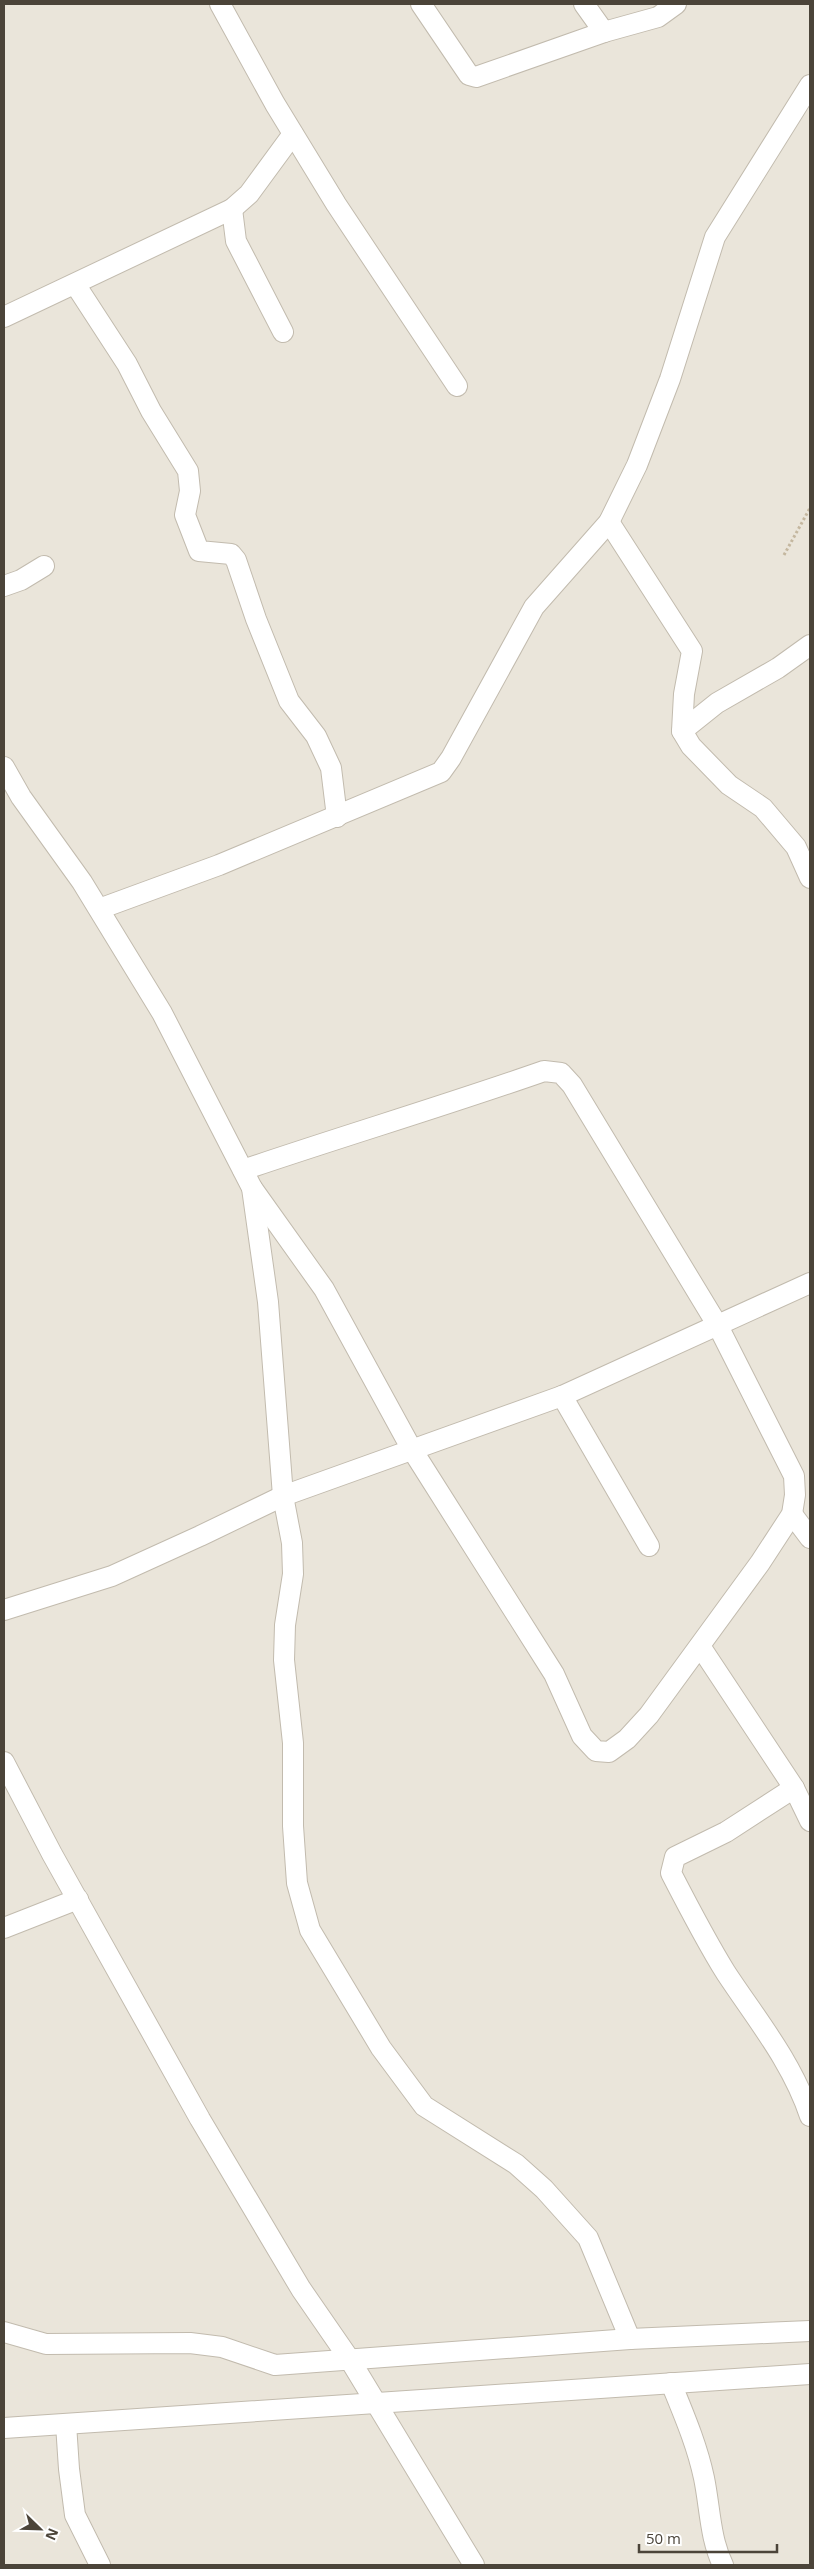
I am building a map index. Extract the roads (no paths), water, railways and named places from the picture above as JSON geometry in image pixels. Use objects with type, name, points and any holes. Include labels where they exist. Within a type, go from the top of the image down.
[{"type":"street","points":[[220,4],[293,134],[336,204],[457,386]]},
{"type":"street","points":[[421,4],[469,75],[476,77],[604,32],[658,17],[676,4]]},
{"type":"street","points":[[584,4],[604,32]]},
{"type":"street","points":[[99,909],[219,865],[441,772],[451,758],[534,607],[609,522],[637,465],[670,379],[715,237],[810,85]]},
{"type":"street","points":[[6,311],[75,284],[232,209],[249,194],[293,134]]},
{"type":"street","points":[[232,209],[236,241],[283,332]]},
{"type":"street","points":[[75,284],[127,364],[151,411],[188,471],[190,491],[185,515],[199,551],[232,554],[236,560],[256,619],[289,701],[316,736],[331,768],[337,817]]},
{"type":"street","points":[[609,522],[692,651],[684,694],[682,731],[691,746],[729,785],[763,808],[796,847],[810,878]]},
{"type":"street","points":[[4,586],[21,580],[44,566]]},
{"type":"street","points":[[682,731],[717,703],[778,668],[810,645]]},
{"type":"street","points":[[4,767],[21,797],[82,882],[162,1013],[252,1188],[324,1290],[411,1448],[554,1674],[582,1736],[596,1751],[609,1752],[627,1740],[649,1715],[760,1563],[792,1514],[795,1495],[794,1476],[718,1326],[572,1086],[561,1073],[544,1071],[419,1115],[378,1124],[243,1170]]},
{"type":"street","points":[[252,1188],[268,1302],[283,1496],[292,1543],[293,1574],[285,1625],[284,1660],[293,1743],[293,1826],[297,1883],[310,1930],[381,2048],[424,2106],[516,2164],[544,2189],[588,2238],[630,2339]]},
{"type":"street","points":[[4,1610],[112,1576],[283,1496],[411,1448],[562,1396],[810,1283]]},
{"type":"street","points":[[562,1396],[649,1546]]},
{"type":"street","points":[[792,1514],[810,1538]]},
{"type":"street","points":[[700,1646],[794,1788],[810,1821]]},
{"type":"street","points":[[4,1762],[200,2120],[301,2289],[350,2360],[474,2565]]},
{"type":"street","points":[[794,1788],[726,1832],[675,1856],[671,1873],[726,1971],[781,2051],[801,2090],[810,2116]]},
{"type":"street","points":[[4,1928],[78,1899]]},
{"type":"street","points":[[4,2332],[46,2344],[190,2342],[222,2347],[275,2366],[630,2339],[810,2331]]},
{"type":"street","points":[[4,2428],[810,2374]]},
{"type":"street","points":[[670,2383],[694,2436],[704,2478],[711,2523],[723,2565]]},
{"type":"street","points":[[66,2424],[68,2469],[75,2515],[100,2565]]}]
